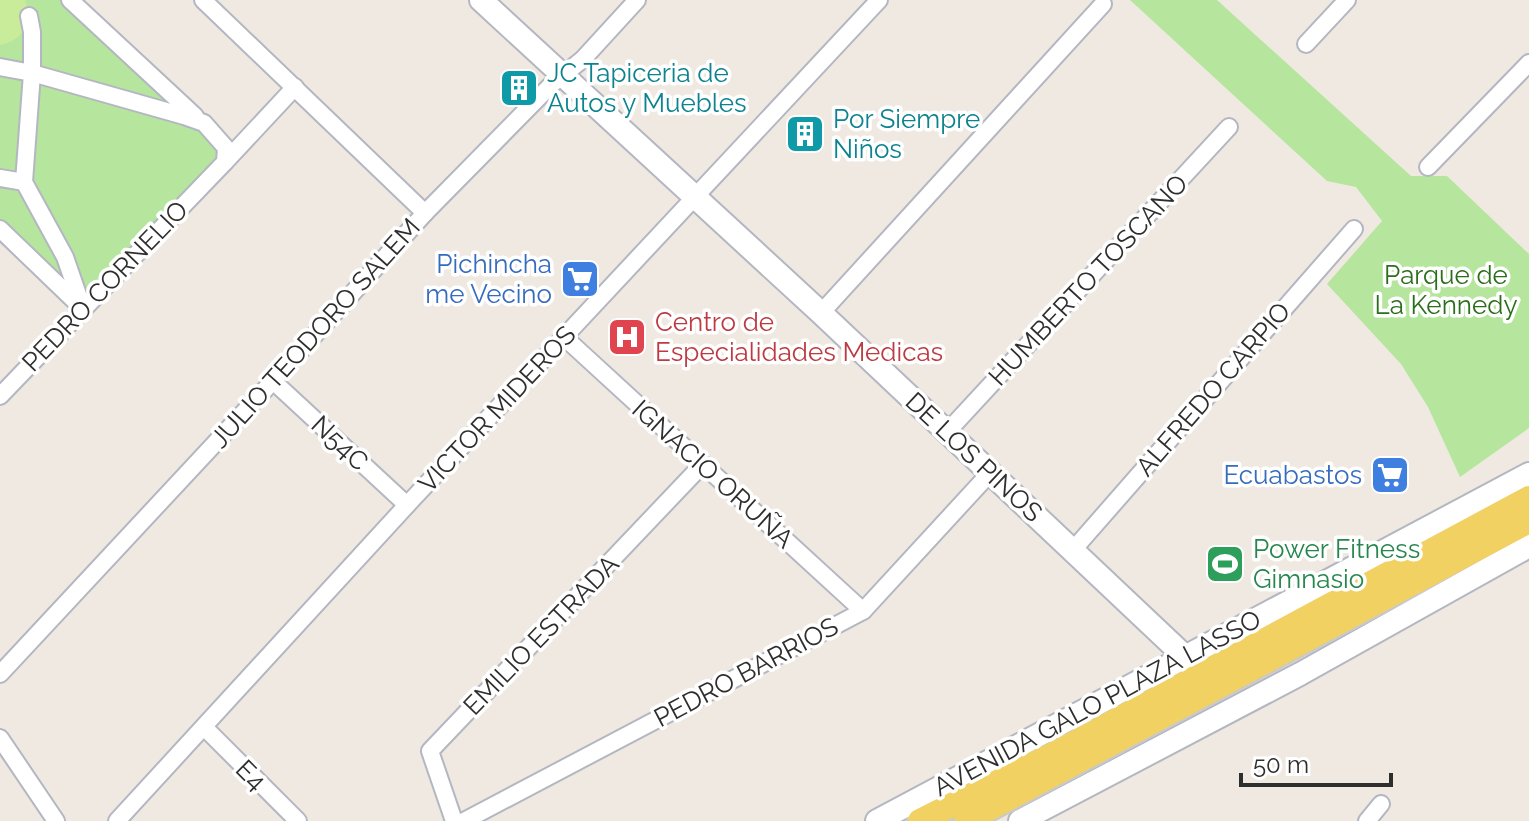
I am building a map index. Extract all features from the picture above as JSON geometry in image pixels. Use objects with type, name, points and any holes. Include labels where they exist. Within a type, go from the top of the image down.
[{"type":"main road","name":"DE LOS PINOS","points":[[481,0],[821,313],[1201,672]]},
{"type":"main road","name":"AVENIDA GALO PLAZA LASSO","points":[[966,821],[1201,672],[1529,474]]},
{"type":"main road","name":"AVENIDA GALO PLAZA LASSO","points":[[920,821],[1061,750],[1529,498]]},
{"type":"main road","name":"AVENIDA GALO PLAZA LASSO","points":[[877,821],[1529,521]]},
{"type":"main road","points":[[1020,821],[1300,674],[1529,546]]},
{"type":"street","points":[[70,0],[223,142],[225,162]]},
{"type":"street","points":[[203,0],[425,213]]},
{"type":"street","name":"JULIO TEODORO SALEM","points":[[0,674],[425,213],[562,76],[583,59],[637,0]]},
{"type":"street","name":"VICTOR MIDEROS","points":[[117,821],[407,505],[879,0]]},
{"type":"street","points":[[1306,44],[1347,0]]},
{"type":"street","points":[[821,313],[1103,4]]},
{"type":"street","points":[[29,16],[32,73],[24,182],[65,257],[83,309]]},
{"type":"street","points":[[1428,167],[1529,63]]},
{"type":"street","points":[[0,67],[32,73],[204,123]]},
{"type":"street","name":"PEDRO CORNELIO","points":[[0,396],[295,87]]},
{"type":"street","name":"HUMBERTO TOSCANO","points":[[947,432],[1229,127]]},
{"type":"street","points":[[0,178],[24,182]]},
{"type":"street","points":[[0,229],[83,309]]},
{"type":"street","name":"ALFREDO CARPIO","points":[[1073,550],[1354,229]]},
{"type":"street","name":"IGNACIO ORUÑA","points":[[564,337],[863,611]]},
{"type":"street","name":"N54C","points":[[273,381],[407,505]]},
{"type":"street","name":"EMILIO ESTRADA","points":[[454,821],[430,751],[702,465]]},
{"type":"street","name":"PEDRO BARRIOS","points":[[464,821],[863,611],[990,473]]},
{"type":"street","name":"E4","points":[[205,728],[298,821]]},
{"type":"street","points":[[0,738],[56,821]]},
{"type":"street","points":[[1367,821],[1381,804]]},
{"type":"green space","points":[[0,0],[69,0],[217,137],[223,162],[83,309],[0,229]]},
{"type":"green space","points":[[0,0],[25,0],[28,16],[20,35],[0,45]]},
{"type":"green space","name":"Parque de La Kennedy","points":[[1130,0],[1217,0],[1411,176],[1447,176],[1529,254],[1529,428],[1460,477],[1428,407],[1401,364],[1327,284],[1382,221],[1356,187],[1327,181]]},
{"type":"place","name":"JC Tapiceria de Autos y Muebles","points":[[519,88]]},
{"type":"place","name":"Por Siempre Niños","points":[[805,134]]},
{"type":"place","name":"Pichincha me Vecino","points":[[580,279]]},
{"type":"place","name":"Centro de Especialidades Medicas","points":[[627,337]]},
{"type":"place","name":"Ecuabastos","points":[[1390,475]]},
{"type":"place","name":"Power Fitness Gimnasio","points":[[1225,564]]}]
